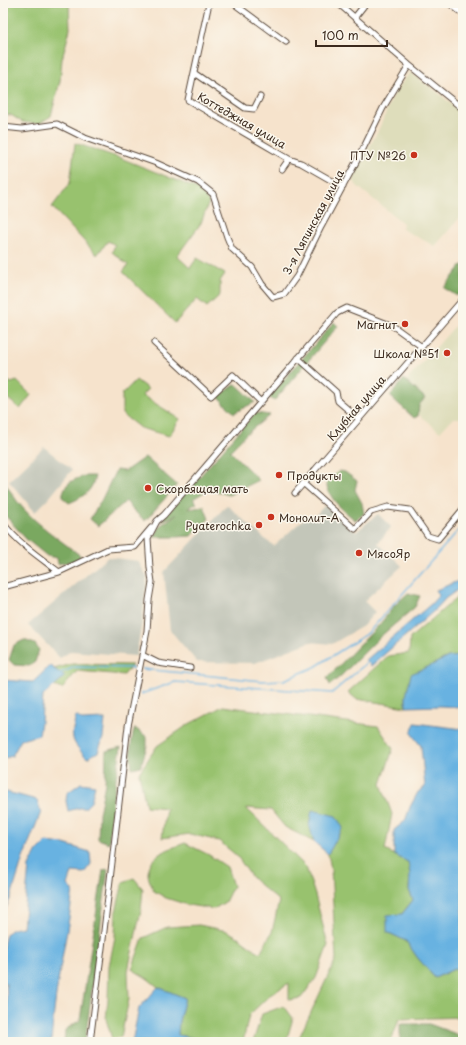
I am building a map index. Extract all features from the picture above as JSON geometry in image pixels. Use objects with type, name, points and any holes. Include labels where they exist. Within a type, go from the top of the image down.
[{"type":"street","name":"Коттеджная улица","points":[[209,3],[188,100],[289,160]]},
{"type":"street","points":[[233,3],[286,42]]},
{"type":"street","points":[[338,3],[356,17],[409,65],[463,109]]},
{"type":"street","points":[[356,17],[366,3]]},
{"type":"street","points":[[449,3],[463,14]]},
{"type":"street","name":"3-я Ляпинская улица","points":[[3,127],[22,129],[57,124],[85,138],[156,163],[198,182],[213,194],[232,249],[252,266],[262,284],[273,297],[284,294],[297,276],[383,108],[409,65]]},
{"type":"street","points":[[194,74],[245,108],[254,109],[260,97]]},
{"type":"street","points":[[3,140],[3,162]]},
{"type":"street","points":[[282,170],[289,160],[301,163],[343,187]]},
{"type":"street","name":"Клубная улица","points":[[295,493],[463,299]]},
{"type":"street","points":[[3,587],[59,572],[108,549],[135,547],[337,313],[347,308],[393,326],[422,347]]},
{"type":"street","points":[[154,343],[211,396],[233,375],[261,402]]},
{"type":"street","points":[[298,358],[336,392],[338,401],[360,419]]},
{"type":"street","points":[[304,484],[355,529],[371,512],[388,507],[410,510],[428,536],[438,540],[463,509]]},
{"type":"street","points":[[90,1042],[128,726],[147,631],[152,582],[148,538],[157,521]]},
{"type":"street","points":[[3,523],[29,550],[59,572]]},
{"type":"street","points":[[142,655],[158,663],[190,668]]},
{"type":"shaded area","name":"ПТУ №26","points":[[410,72],[441,95],[463,115],[463,214],[435,246],[402,229],[403,223],[357,186],[352,178],[377,133],[394,94]]},
{"type":"shaded area","name":"Школа №51","points":[[463,317],[463,418],[453,418],[440,432],[400,399],[400,388]]},
{"type":"shaded area","points":[[44,447],[72,470],[49,498],[35,512],[9,481]]},
{"type":"shaded area","points":[[227,505],[274,546],[307,516],[313,518],[325,505],[356,532],[378,514],[391,527],[378,543],[402,566],[364,601],[375,612],[363,626],[332,644],[310,642],[255,663],[197,662],[170,630],[164,572]]},
{"type":"shaded area","points":[[108,557],[138,561],[147,577],[142,622],[136,656],[71,651],[60,658],[28,625]]},
{"type":"green space","points":[[3,3],[69,3],[70,29],[62,59],[60,81],[51,116],[39,124],[22,122],[11,115],[3,114]]},
{"type":"green space","points":[[75,143],[123,159],[198,189],[209,202],[201,223],[177,256],[190,268],[197,258],[225,274],[220,281],[220,295],[207,307],[197,299],[175,323],[123,272],[128,265],[112,252],[115,245],[108,241],[97,255],[52,207],[70,183]]},
{"type":"green space","points":[[463,264],[463,290],[457,296],[444,288]]},
{"type":"green space","points":[[334,322],[338,326],[274,401],[269,397]]},
{"type":"green space","points":[[6,379],[11,383],[17,381],[31,395],[20,409],[6,397],[3,402],[3,383]]},
{"type":"green space","points":[[404,379],[425,398],[419,405],[418,416],[414,418],[390,396]]},
{"type":"green space","points":[[136,380],[148,389],[142,395],[180,419],[169,436],[140,428],[122,414],[122,394]]},
{"type":"green space","points":[[236,384],[255,402],[234,413],[218,397]]},
{"type":"green space","points":[[255,413],[270,415],[246,434],[230,451],[259,480],[229,495],[209,489],[193,499],[197,503],[187,509],[204,506],[209,519],[191,536],[154,537],[161,525],[177,514],[160,522]]},
{"type":"green space","points":[[145,457],[177,485],[145,521],[126,501],[98,526],[90,519],[101,501],[116,470],[125,471]]},
{"type":"green space","points":[[339,471],[345,472],[357,481],[355,490],[362,503],[364,514],[355,520],[337,504],[330,495],[326,483]]},
{"type":"green space","points":[[84,476],[95,476],[92,486],[78,499],[69,503],[62,497],[65,488],[72,481]]},
{"type":"green space","points":[[3,480],[17,501],[31,516],[81,556],[74,561],[58,564],[57,558],[47,556],[26,539],[3,513]]},
{"type":"green space","points":[[408,593],[420,596],[415,607],[381,636],[330,685],[327,678]]},
{"type":"green space","points":[[460,595],[463,596],[463,656],[448,657],[432,665],[406,696],[406,707],[356,699],[348,692],[388,656],[409,653],[410,638]]},
{"type":"green space","points":[[24,640],[35,644],[39,650],[35,662],[29,666],[14,665],[9,660],[14,645]]},
{"type":"green space","points":[[72,664],[132,665],[124,675],[77,671],[62,689],[54,686],[65,676],[54,669]]},
{"type":"green space","points":[[223,706],[378,726],[393,749],[381,784],[392,814],[385,850],[408,862],[410,874],[409,890],[413,900],[387,932],[406,941],[417,957],[435,978],[454,969],[463,973],[463,1017],[399,1019],[391,1042],[297,1042],[336,959],[331,869],[328,854],[343,828],[313,810],[309,825],[314,842],[285,827],[271,810],[246,808],[306,867],[328,945],[316,978],[301,998],[289,1000],[289,983],[270,995],[249,1015],[243,1042],[214,1042],[178,1035],[179,1021],[185,998],[158,987],[132,969],[143,938],[167,927],[199,925],[227,931],[260,953],[272,932],[279,901],[253,879],[237,856],[219,841],[190,834],[162,838],[166,808],[146,806],[139,773],[157,746],[189,724]]},
{"type":"green space","points":[[135,728],[147,737],[147,746],[141,766],[132,768],[131,748]]},
{"type":"green space","points":[[121,747],[113,798],[109,843],[98,839],[99,814],[105,783],[106,751]]},
{"type":"green space","points":[[185,843],[209,855],[227,867],[233,886],[225,902],[214,909],[188,905],[166,898],[154,891],[151,885],[148,873],[150,866],[157,856],[167,850]]},
{"type":"green space","points":[[108,869],[85,1042],[64,1042],[65,1030],[80,1020],[103,870]]},
{"type":"green space","points":[[134,878],[143,889],[141,910],[128,971],[129,999],[121,1037],[112,1039],[106,1019],[109,966],[115,937],[116,912],[123,882]]},
{"type":"green space","points":[[284,1006],[293,1018],[286,1042],[253,1042],[262,1014]]},
{"type":"green space","points":[[400,1024],[429,1024],[459,1035],[463,1038],[463,1042],[400,1042]]},
{"type":"water","points":[[463,579],[463,586],[446,598],[435,610],[371,666],[366,660],[431,604],[439,595],[436,590]]},
{"type":"water","points":[[463,656],[463,705],[458,707],[406,707],[406,696],[411,674],[448,657]]},
{"type":"water","points":[[51,665],[54,669],[65,676],[43,696],[39,735],[21,740],[12,756],[3,759],[3,680],[33,682]]},
{"type":"water","points":[[76,716],[82,720],[105,719],[103,738],[98,752],[87,758],[78,748],[73,739]]},
{"type":"water","points":[[415,723],[463,729],[463,973],[454,969],[435,978],[417,957],[406,941],[387,932],[387,915],[402,914],[413,900],[409,890],[410,874],[408,862],[394,855],[394,830],[405,821],[418,792],[425,787],[421,746],[411,733]]},
{"type":"water","points":[[81,783],[95,785],[91,802],[85,808],[68,811],[66,801],[67,793]]},
{"type":"water","points":[[3,791],[37,800],[41,812],[23,858],[11,897],[3,915]]},
{"type":"water","points":[[312,810],[336,816],[343,828],[328,854],[314,842],[309,825]]},
{"type":"water","points":[[46,842],[64,844],[90,852],[91,864],[84,873],[72,872],[68,885],[73,890],[57,987],[51,1042],[3,1042],[3,1011],[7,1008],[6,983],[3,983],[2,956],[5,936],[8,932],[15,928],[23,927],[29,866],[37,851]]},
{"type":"water","points":[[158,987],[185,998],[179,1021],[178,1035],[214,1042],[132,1042],[139,1008]]},
{"type":"waterway","points":[[142,669],[263,681],[284,680],[315,667],[368,633],[463,525]]},
{"type":"waterway","points":[[141,694],[175,682],[332,693],[369,661]]},
{"type":"waterway","points":[[58,674],[75,667],[133,668]]},
{"type":"place","name":"ПТУ №26","points":[[414,155]]},
{"type":"place","name":"Магнит","points":[[405,324]]},
{"type":"place","name":"Школа №51","points":[[447,353]]},
{"type":"place","name":"Продукты","points":[[279,475]]},
{"type":"place","name":"Скорбящая мать","points":[[148,488]]},
{"type":"place","name":"Монолит-А","points":[[271,517]]},
{"type":"place","name":"Pyaterochka","points":[[259,525]]},
{"type":"place","name":"МясоЯр","points":[[359,553]]}]
